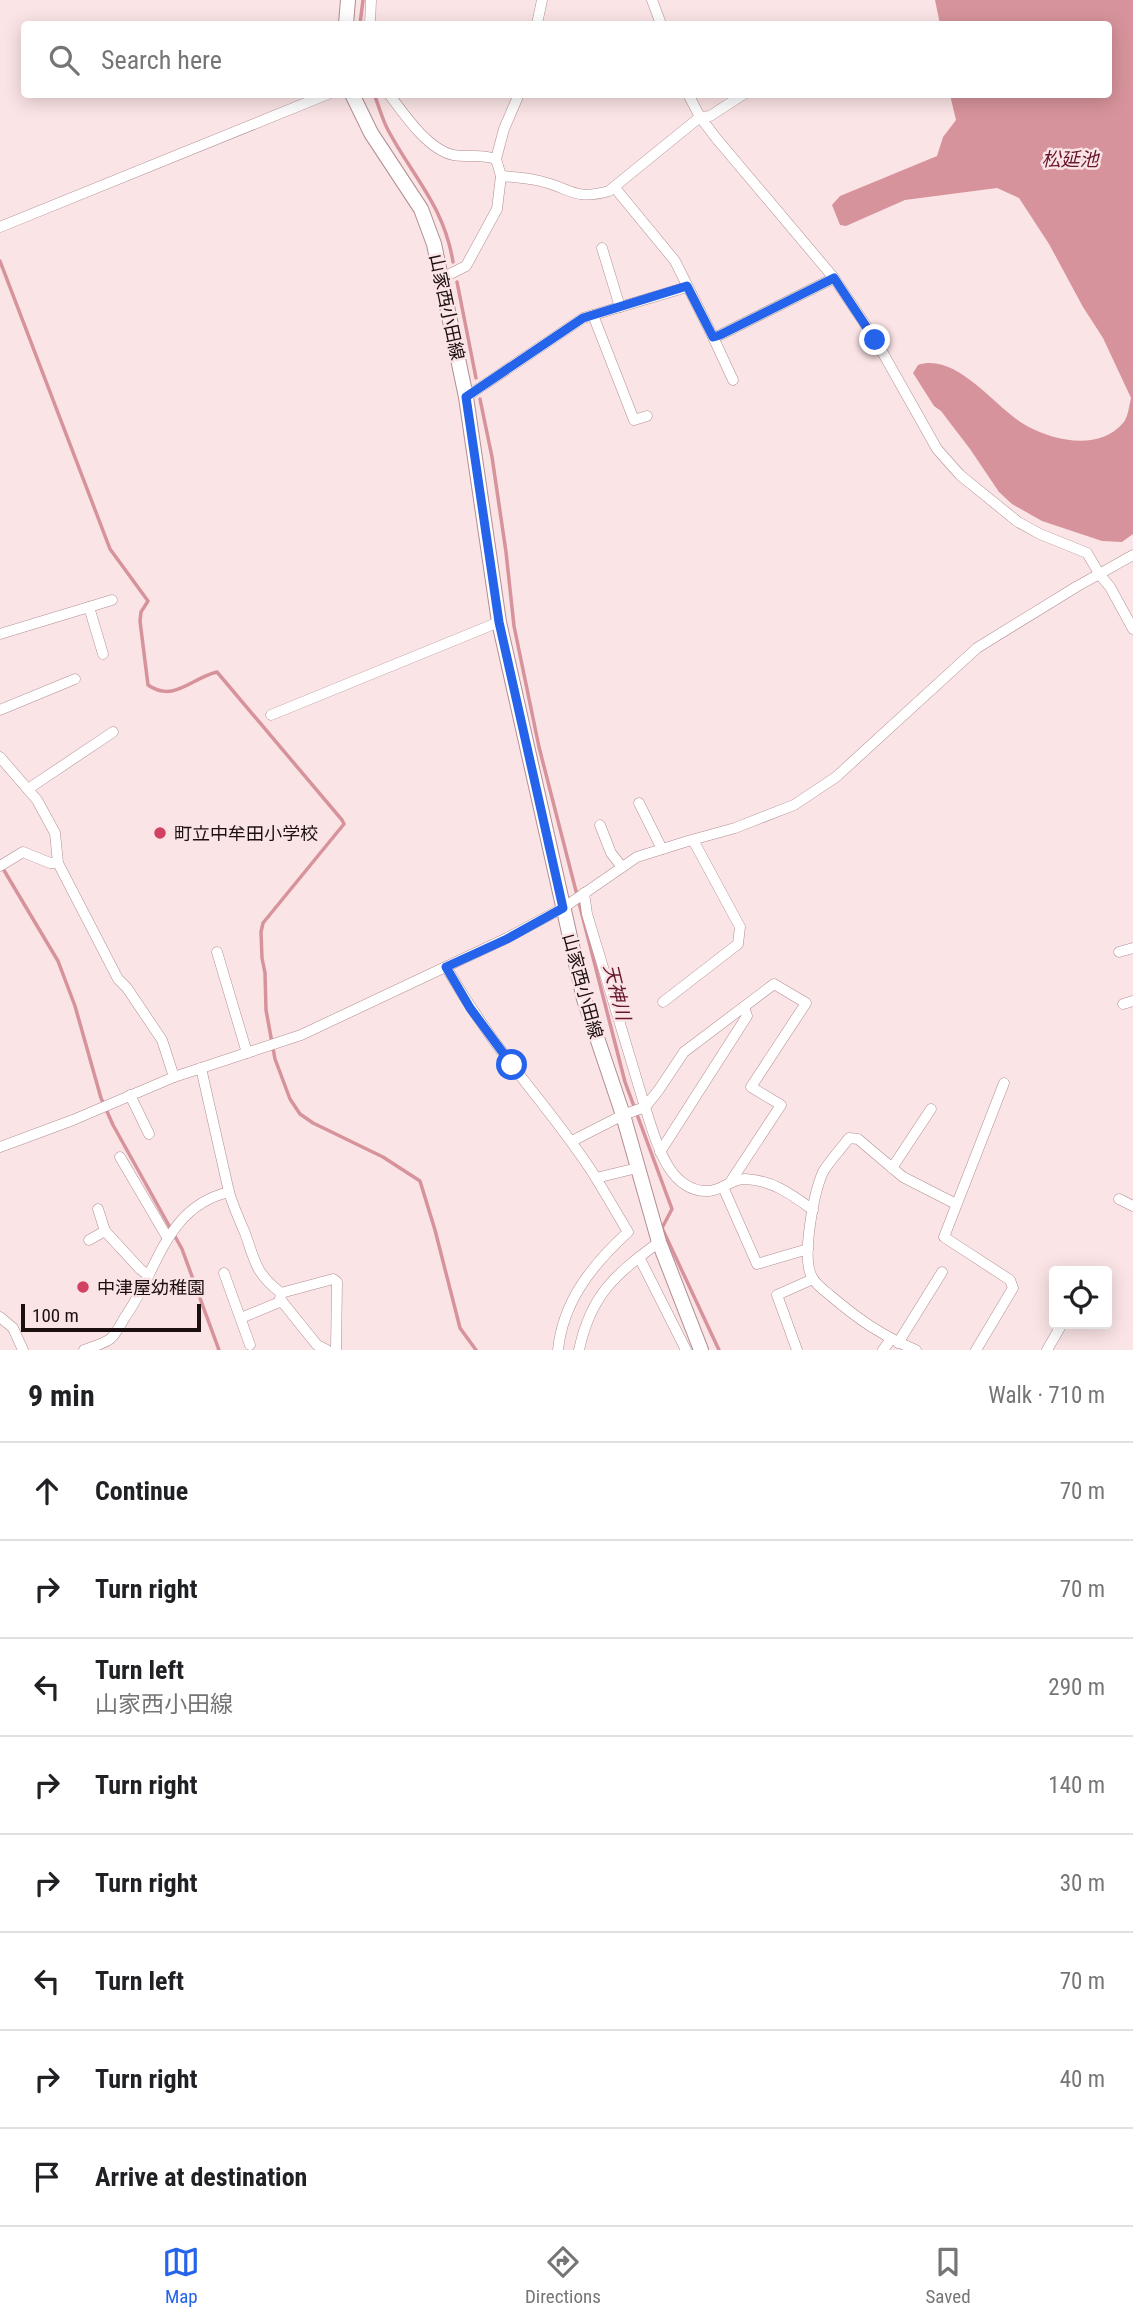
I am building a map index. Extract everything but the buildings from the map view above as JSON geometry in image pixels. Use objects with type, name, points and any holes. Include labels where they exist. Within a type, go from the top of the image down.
[{"type":"main road","points":[[346,21],[348,0]]},
{"type":"main road","name":"山家西小田線","points":[[354,98],[371,133],[422,209],[433,244],[466,397],[499,622],[584,999],[623,1115],[659,1242],[701,1350]]},
{"type":"street","points":[[370,21],[371,0]]},
{"type":"street","points":[[538,21],[542,0]]},
{"type":"street","points":[[652,0],[660,21]]},
{"type":"street","points":[[0,227],[318,98]]},
{"type":"street","points":[[392,98],[420,134],[446,153],[462,156],[482,154],[496,159]]},
{"type":"street","points":[[442,278],[466,266],[497,209],[501,176],[496,159],[517,98]]},
{"type":"street","points":[[690,98],[700,117],[834,278],[875,340],[937,449],[960,475],[1018,522],[1087,553],[1133,629]]},
{"type":"street","points":[[501,176],[540,181],[565,188],[575,195],[593,195],[615,188],[700,117],[710,116],[738,98]]},
{"type":"street","points":[[615,188],[671,254],[733,380]]},
{"type":"street","points":[[602,248],[620,307]]},
{"type":"street","points":[[713,337],[834,278]]},
{"type":"street","points":[[466,397],[583,318],[687,286]]},
{"type":"street","points":[[593,315],[634,420],[648,416]]},
{"type":"street","points":[[0,1147],[73,1120],[174,1077],[301,1035],[507,939],[563,908],[637,858],[735,828],[794,805],[826,786],[977,648],[1076,586],[1133,555]]},
{"type":"street","points":[[0,634],[112,600]]},
{"type":"street","points":[[89,607],[103,654]]},
{"type":"street","points":[[271,715],[499,622]]},
{"type":"street","points":[[0,710],[75,678]]},
{"type":"street","points":[[28,789],[113,732]]},
{"type":"street","points":[[0,757],[37,800],[55,834],[58,863],[118,979],[128,988],[162,1040],[174,1077]]},
{"type":"street","points":[[639,803],[662,849]]},
{"type":"street","points":[[600,825],[611,853],[622,867]]},
{"type":"street","points":[[663,1002],[738,944],[740,927],[693,840]]},
{"type":"street","points":[[0,866],[23,852],[50,863],[58,863]]},
{"type":"street","points":[[584,893],[587,914],[645,1107],[660,1152],[670,1171],[690,1187],[709,1191],[743,1179],[772,1183],[813,1210]]},
{"type":"street","points":[[1119,952],[1133,948]]},
{"type":"street","points":[[217,952],[247,1053]]},
{"type":"street","points":[[446,967],[477,1018],[572,1141],[628,1232],[604,1254],[567,1308],[558,1350]]},
{"type":"street","points":[[572,1141],[645,1107],[684,1052],[774,984],[806,1003],[751,1087],[782,1105],[727,1184]]},
{"type":"street","points":[[660,1152],[747,1016],[744,1007]]},
{"type":"street","points":[[201,1068],[233,1209],[255,1265],[317,1346],[327,1350]]},
{"type":"street","points":[[976,1350],[1013,1288],[1010,1280],[944,1237],[1004,1083]]},
{"type":"street","points":[[130,1095],[149,1134]]},
{"type":"street","points":[[892,1168],[932,1109]]},
{"type":"street","points":[[916,1350],[863,1323],[813,1279],[808,1249],[813,1210],[822,1174],[849,1138],[858,1139],[902,1177],[956,1204]]},
{"type":"street","points":[[120,1157],[167,1237]]},
{"type":"street","points":[[596,1178],[637,1168]]},
{"type":"street","points":[[727,1184],[757,1264],[808,1249]]},
{"type":"street","points":[[84,1350],[110,1339],[131,1308],[167,1237],[205,1199],[229,1192]]},
{"type":"street","points":[[1119,1199],[1133,1206]]},
{"type":"street","points":[[97,1209],[105,1231],[148,1275]]},
{"type":"street","points":[[89,1240],[105,1231]]},
{"type":"street","points":[[579,1350],[584,1324],[598,1299],[617,1274],[659,1242]]},
{"type":"street","points":[[639,1257],[686,1350]]},
{"type":"street","points":[[883,1350],[895,1341],[943,1272]]},
{"type":"street","points":[[224,1273],[250,1345]]},
{"type":"street","points":[[241,1318],[282,1297],[333,1279],[337,1283],[336,1350]]},
{"type":"street","points":[[797,1350],[777,1295],[813,1279]]},
{"type":"street","points":[[0,1317],[13,1328],[23,1350]]},
{"type":"street","points":[[1047,1350],[1059,1329]]},
{"type":"water","name":"松延池","points":[[935,0],[1133,0],[1133,534],[1122,542],[1102,541],[1042,521],[1012,504],[999,492],[970,449],[941,411],[934,406],[913,373],[918,365],[933,363],[947,367],[976,384],[1027,426],[1063,439],[1076,441],[1102,437],[1113,432],[1125,421],[1131,398],[1103,338],[1019,198],[997,188],[905,200],[846,226],[840,225],[832,205],[840,196],[937,156],[943,137],[956,120],[951,98],[1112,98],[1112,21],[939,21]]},
{"type":"waterway","points":[[360,21],[363,0]]},
{"type":"waterway","points":[[375,98],[388,130],[443,224],[453,262]]},
{"type":"waterway","points":[[0,261],[110,549],[148,601],[141,612],[140,621],[148,685],[157,690],[174,690],[217,672],[344,824],[263,923],[261,932],[266,1010],[275,1059],[290,1099],[300,1114],[383,1157],[420,1181],[460,1328],[476,1350]]},
{"type":"waterway","points":[[457,282],[476,378]]},
{"type":"waterway","name":"天神川","points":[[480,399],[492,457],[514,626],[539,747],[625,1082],[672,1209],[662,1228],[719,1350]]},
{"type":"waterway","points":[[2,867],[58,961],[75,1006],[101,1098],[113,1125],[182,1249],[219,1350]]},
{"type":"place","name":"町立中牟田小学校","points":[[160,833]]},
{"type":"place","name":"中津屋幼稚園","points":[[83,1287]]},
{"type":"route","points":[[512,1065],[470,1008],[446,967],[507,939],[563,908],[499,622],[466,397],[583,318],[687,286],[713,337],[834,278],[875,340]]}]
